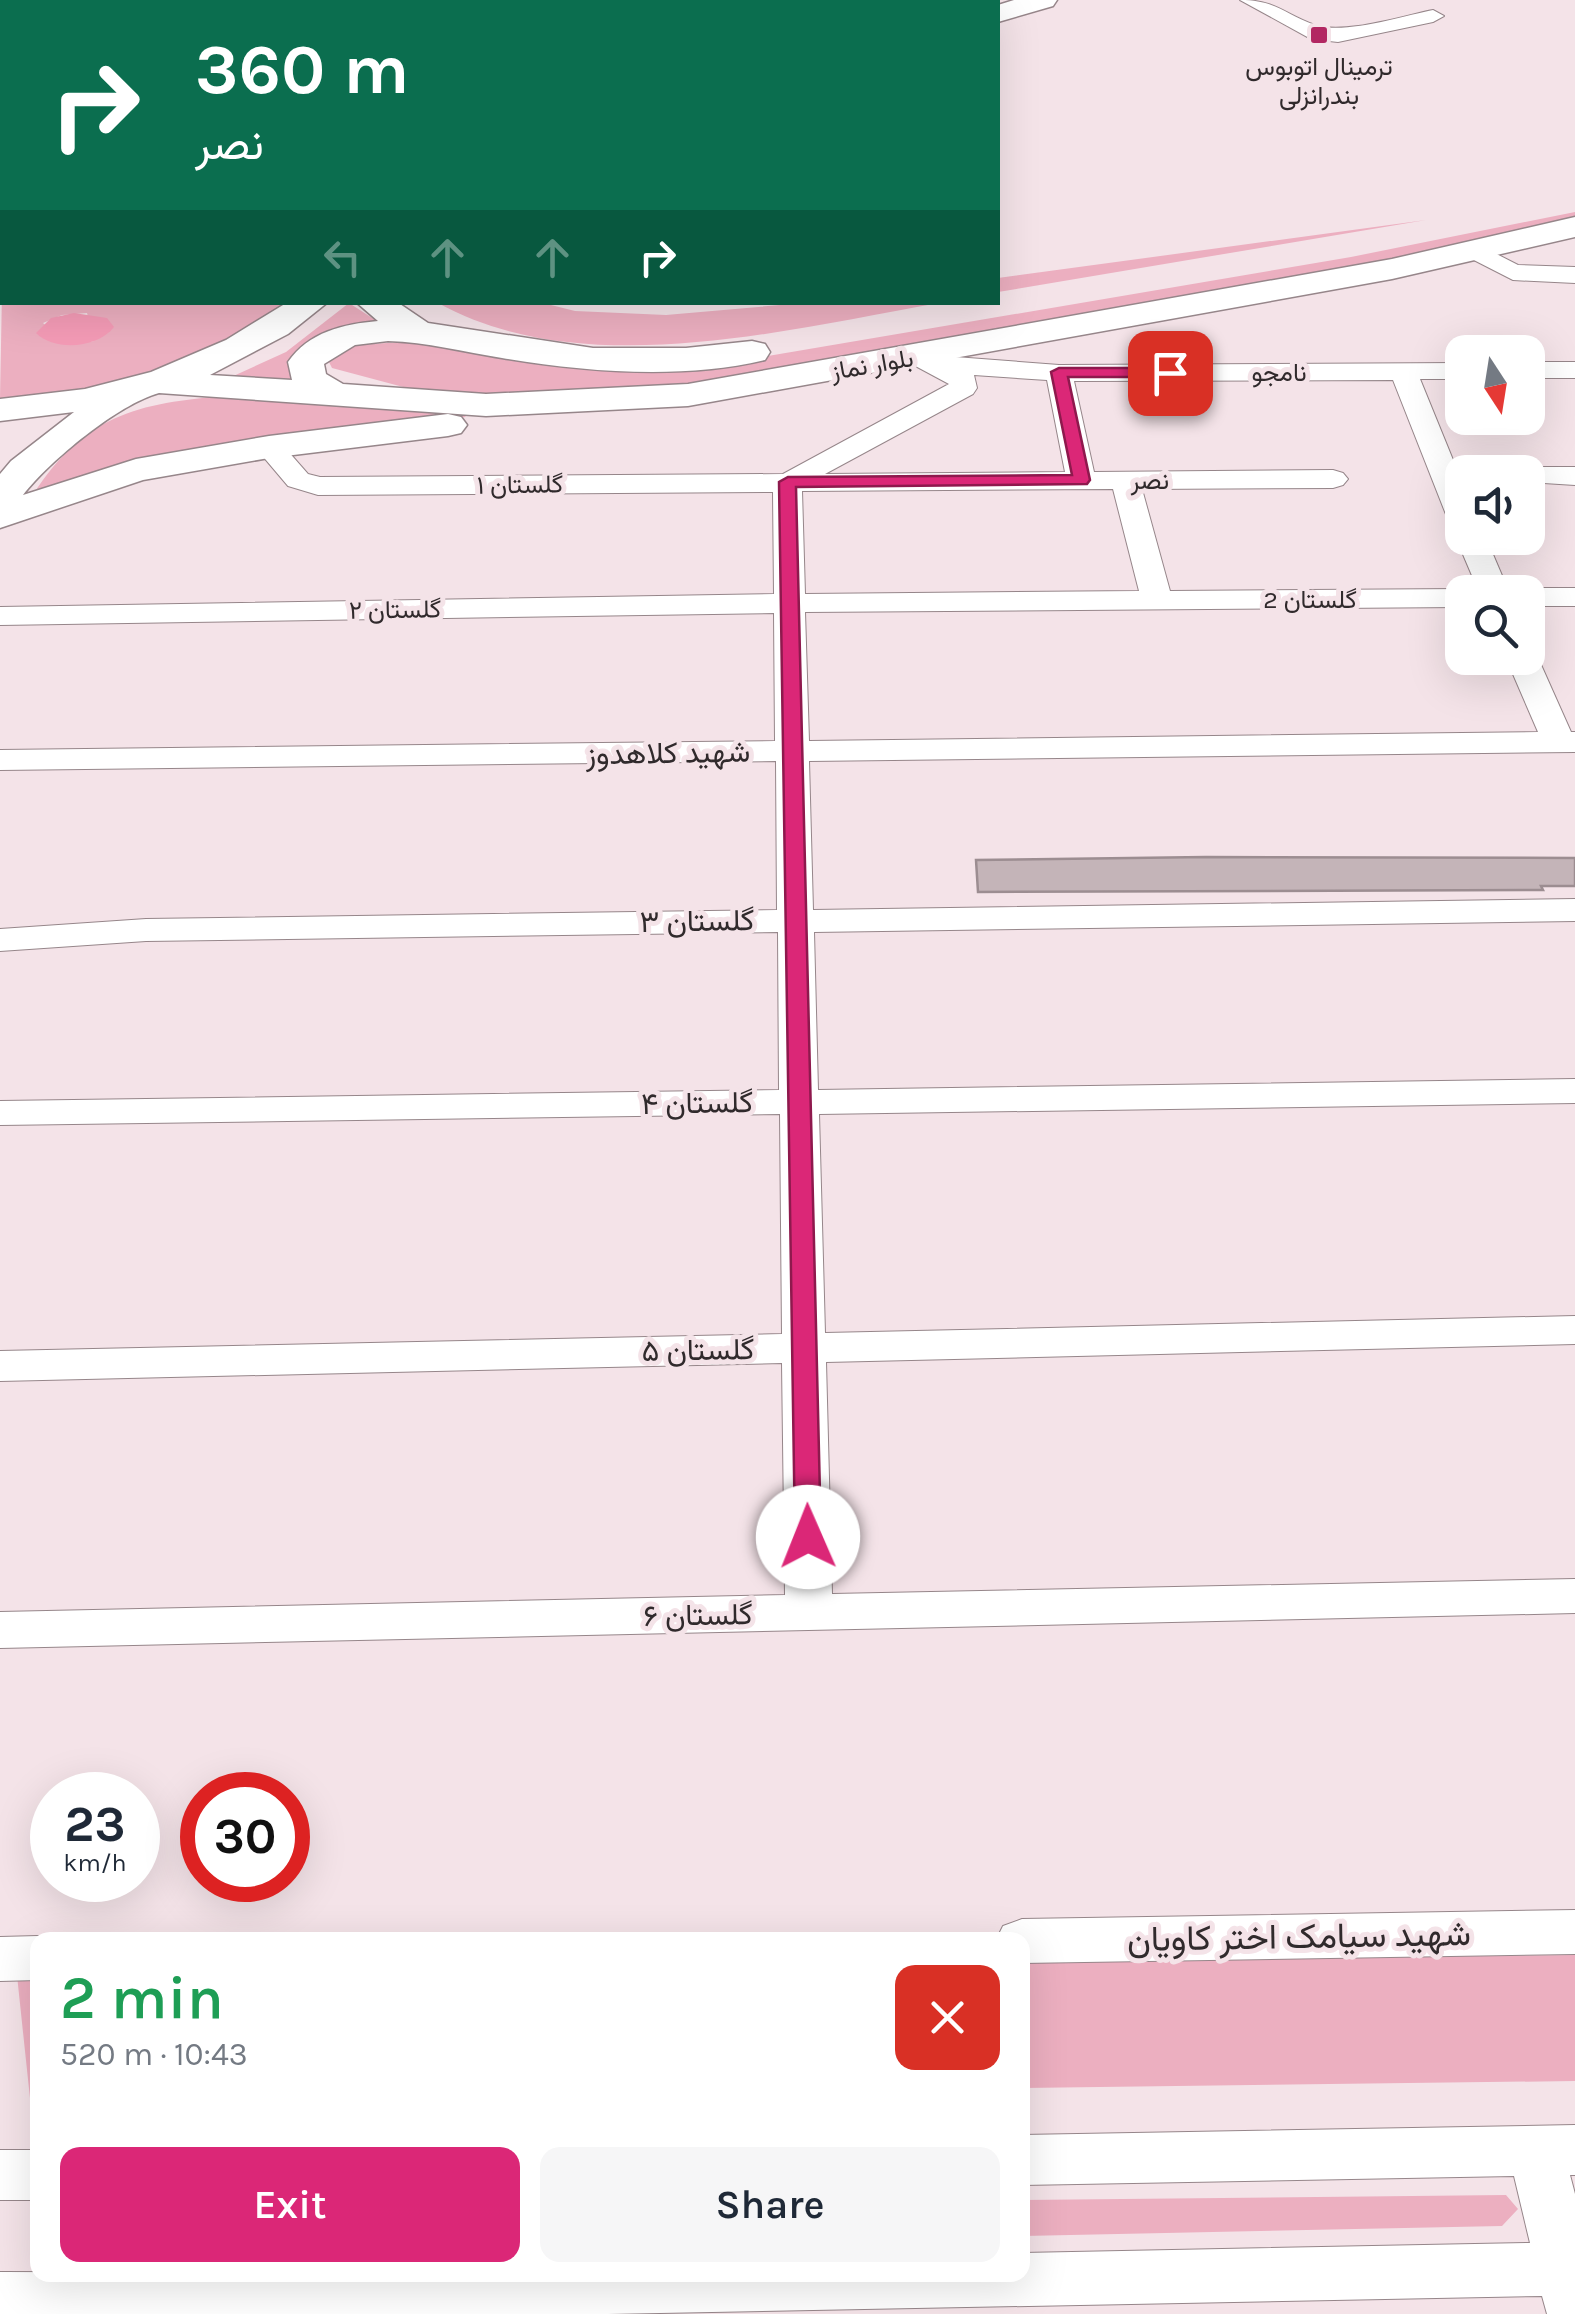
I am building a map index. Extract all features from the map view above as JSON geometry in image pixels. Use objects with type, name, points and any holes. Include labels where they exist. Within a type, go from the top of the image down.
[{"type":"main road","points":[[1000,13],[1043,0]]},
{"type":"main road","name":"بلوار نماز","points":[[378,305],[417,332],[593,359],[686,359],[776,349],[1359,248],[1575,204]]},
{"type":"main road","name":"بلوار نماز","points":[[160,382],[486,405],[688,395],[928,360],[1474,251],[1575,227]]},
{"type":"main road","points":[[0,410],[118,395],[160,382],[200,368],[266,336],[307,305]]},
{"type":"main road","points":[[332,393],[309,379],[306,362],[312,353],[357,334],[417,332]]},
{"type":"main road","points":[[2,494],[24,470],[118,395]]},
{"type":"main road","points":[[2,494],[269,447],[688,395]]},
{"type":"street","points":[[1252,0],[1312,32],[1338,35],[1433,16]]},
{"type":"street","points":[[1474,251],[1513,272],[1575,275]]},
{"type":"street","points":[[809,1612],[788,482],[963,388],[962,377],[928,360]]},
{"type":"street","name":"نامجو","points":[[928,360],[1059,372],[1445,370]]},
{"type":"street","points":[[1545,370],[1575,370]]},
{"type":"street","points":[[1402,371],[1445,476]]},
{"type":"street","points":[[1059,372],[1081,480]]},
{"type":"street","name":"گلستان ۱","points":[[269,447],[298,480],[318,486],[788,482]]},
{"type":"street","points":[[1545,476],[1575,476]]},
{"type":"street","name":"نصر","points":[[788,482],[1333,479]]},
{"type":"street","points":[[1125,480],[1157,600]]},
{"type":"street","points":[[1545,597],[1575,597]]},
{"type":"street","name":"گلستان 2","points":[[790,603],[1445,598]]},
{"type":"street","name":"گلستان ۲","points":[[0,616],[790,603]]},
{"type":"street","points":[[1531,675],[1567,742]]},
{"type":"street","name":"شهید کلاهدوز","points":[[0,760],[1567,742]]},
{"type":"street","name":"گلستان ۳","points":[[0,940],[146,930],[1575,910]]},
{"type":"street","name":"گلستان ۴","points":[[0,1113],[1575,1091]]},
{"type":"street","name":"گلستان ۵","points":[[0,1366],[1575,1330]]},
{"type":"street","name":"گلستان ۶","points":[[0,1630],[1575,1596]]},
{"type":"street","name":"شهید سیامک اختر کاویان","points":[[1030,1941],[1575,1932]]},
{"type":"street","points":[[0,1959],[30,1958]]},
{"type":"street","points":[[0,2299],[1570,2290],[1555,2150],[1030,2160]]},
{"type":"street","points":[[0,2175],[30,2174]]},
{"type":"shaded area","points":[[1575,212],[1575,220],[1381,265],[704,384],[489,395],[407,388],[332,368],[326,356],[342,346],[402,342],[709,366],[1351,257]]},
{"type":"shaded area","points":[[1426,220],[1000,292],[1000,278]]},
{"type":"shaded area","points":[[2,305],[283,305],[221,344],[151,374],[77,392],[0,398]],"holes":[[[87,313],[94,341],[68,345],[43,323],[62,315]]]},
{"type":"shaded area","points":[[346,305],[380,323],[356,326],[299,383],[229,378],[286,352]]},
{"type":"shaded area","points":[[443,305],[551,305],[575,311],[666,315],[781,305],[928,305],[751,336],[620,345],[556,341],[495,327]]},
{"type":"shaded area","points":[[74,313],[107,318],[114,327],[98,339],[76,345],[54,343],[36,333],[51,318]]},
{"type":"shaded area","points":[[238,395],[468,413],[465,417],[233,444],[33,495],[74,445],[120,416],[173,402]]},
{"type":"shaded area","points":[[1575,1955],[1575,2081],[1030,2088],[1030,1961]]},
{"type":"shaded area","points":[[30,1964],[30,2098],[16,1966]]},
{"type":"shaded area","points":[[1506,2195],[1518,2209],[1502,2226],[1030,2236],[1030,2200]]},
{"type":"building","points":[[1575,858],[1575,886],[1541,886],[1543,890],[978,892],[976,860]]},
{"type":"place","name":"ترمینال اتوبوس بندرانزلی","points":[[1319,35]]},
{"type":"route","points":[[808,1537],[788,482],[1081,480],[1059,372],[1170,373]]}]
